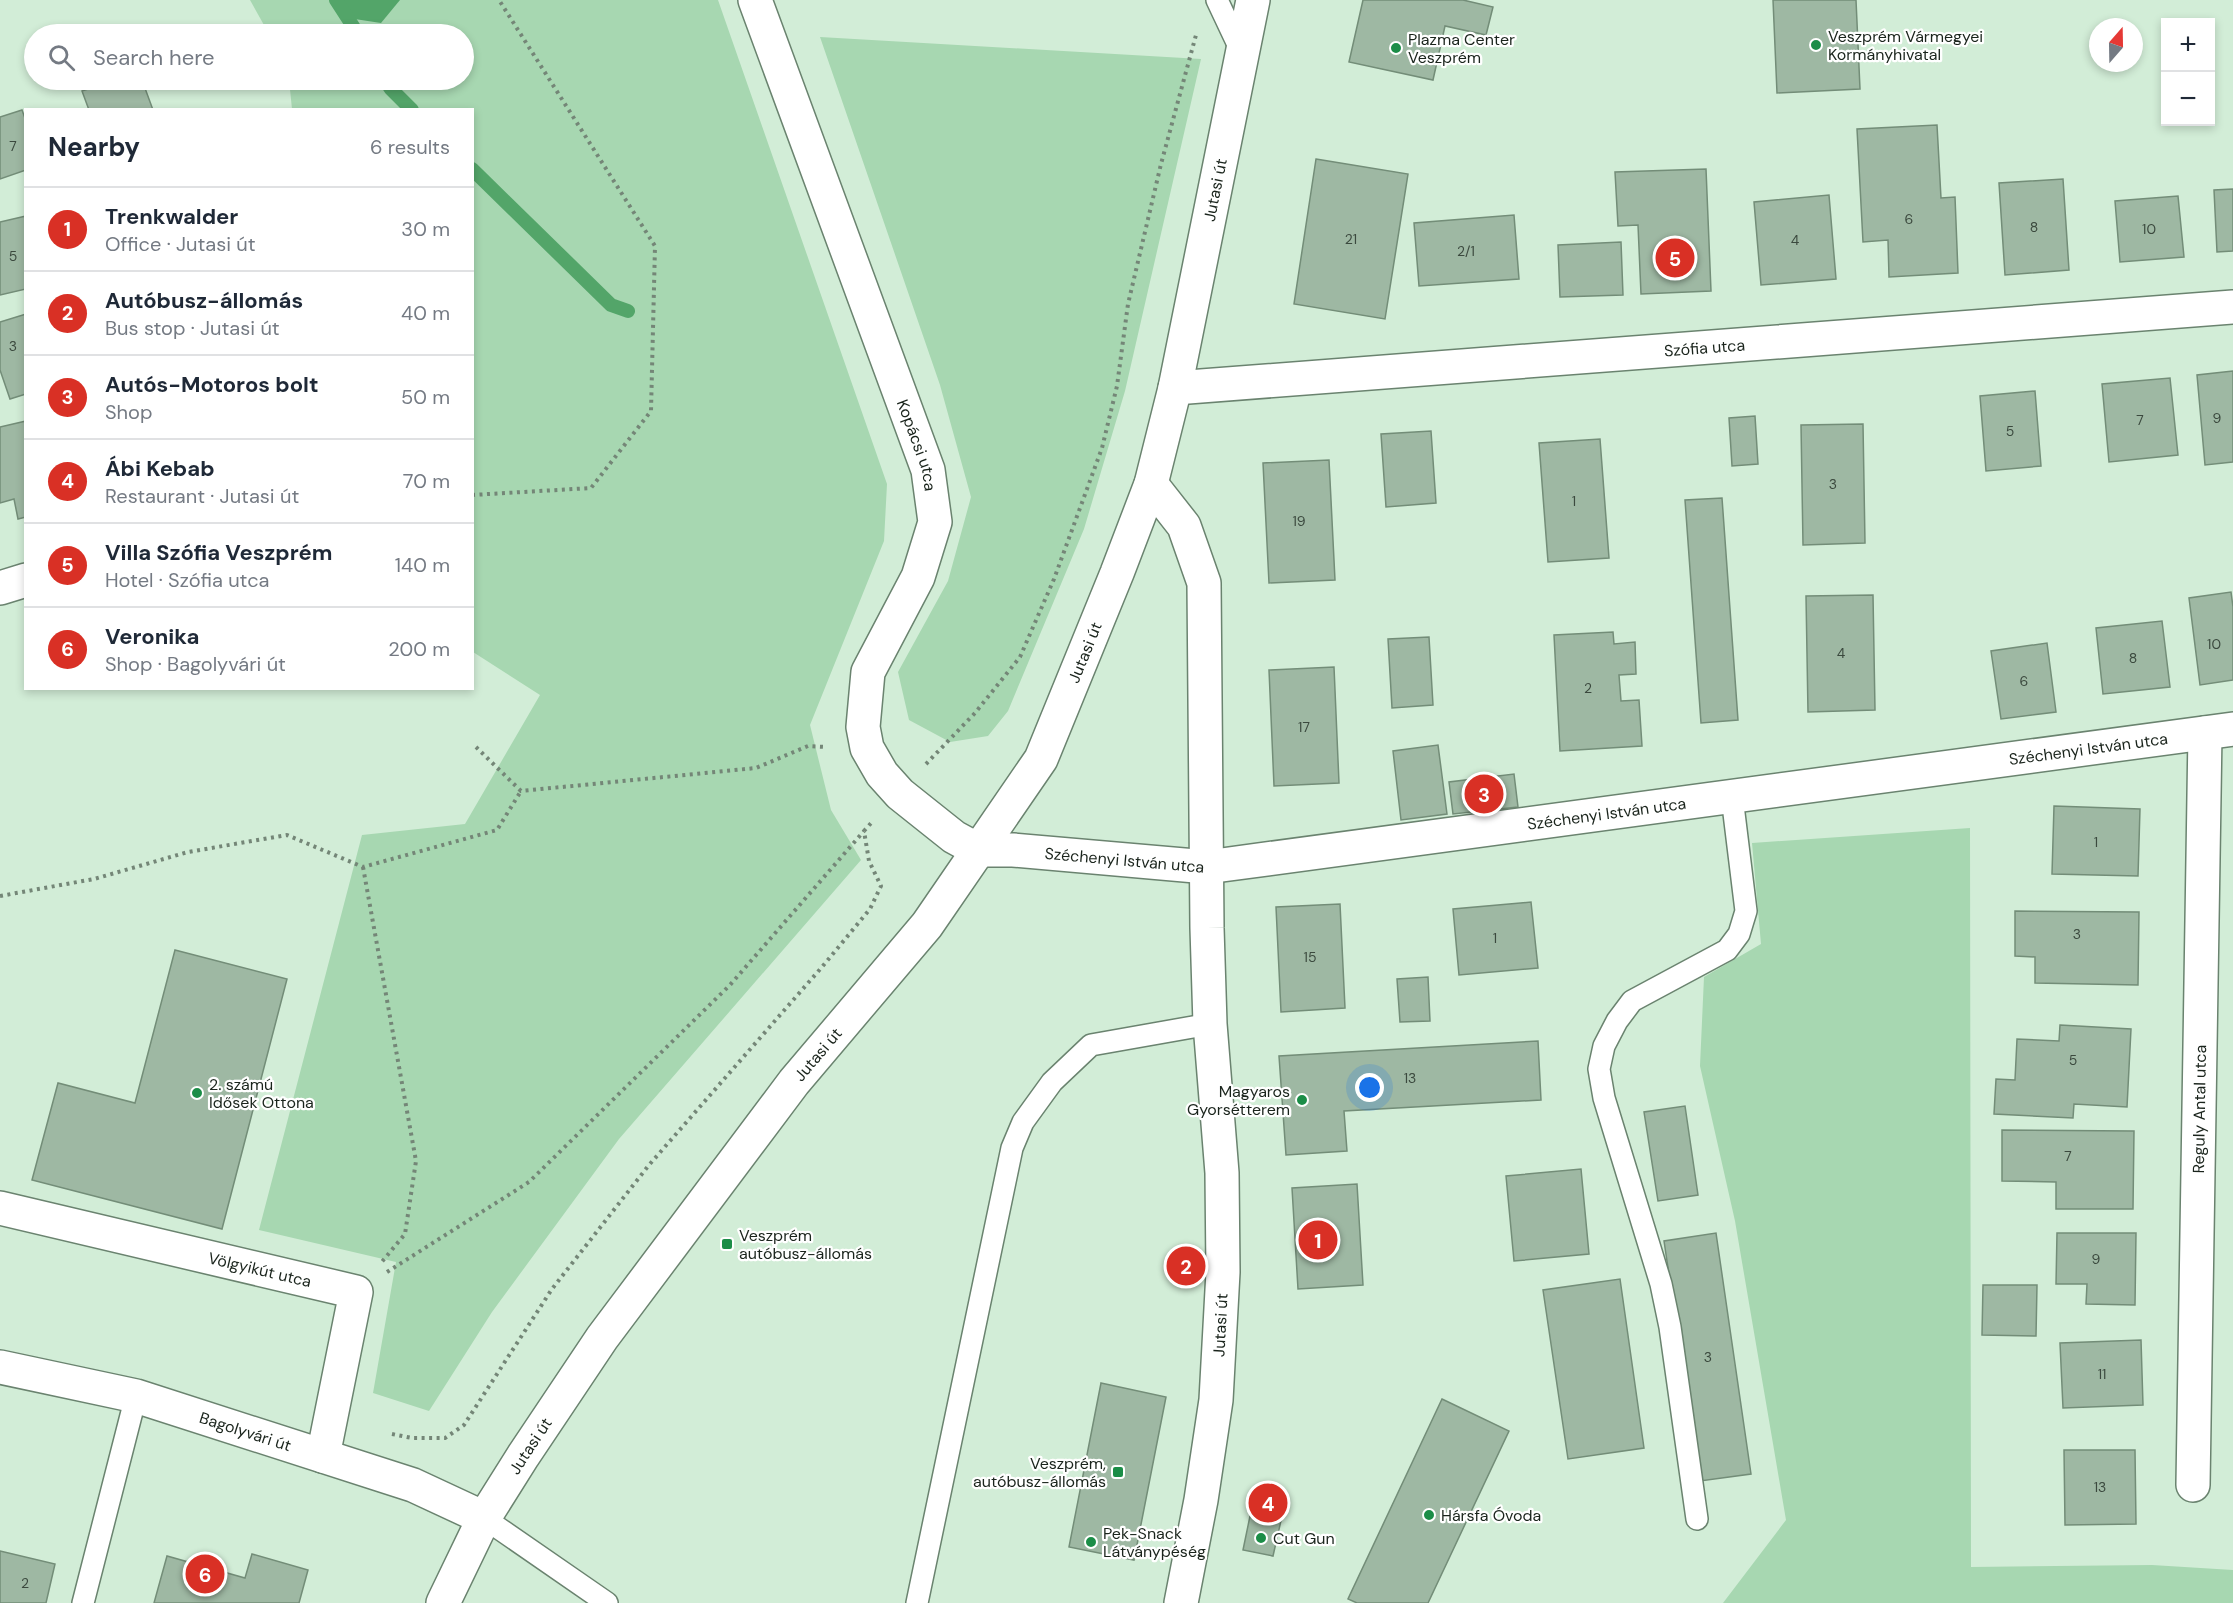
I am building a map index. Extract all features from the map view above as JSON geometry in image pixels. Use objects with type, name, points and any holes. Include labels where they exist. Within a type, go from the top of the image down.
[{"type":"street","name":"Kopácsi utca","points":[[755,0],[928,470],[935,522],[918,577],[868,672],[863,727],[867,748],[882,774],[900,794],[954,837],[978,850]]},
{"type":"street","name":"Jutasi út","points":[[443,1603],[484,1518],[602,1338],[794,1082],[927,925],[1041,759],[1117,573],[1150,484],[1175,388],[1253,0]]},
{"type":"street","name":"Szófia utca","points":[[1175,388],[2233,307]]},
{"type":"street","name":"Jutasi út","points":[[1150,484],[1184,526],[1204,583],[1210,1024],[1222,1173],[1223,1272],[1216,1400],[1201,1500],[1181,1603]]},
{"type":"street","points":[[0,588],[24,581]]},
{"type":"street","name":"Széchenyi István utca","points":[[978,850],[1013,850],[1207,867],[2219,731]]},
{"type":"street","name":"Reguly Antal utca","points":[[2193,1485],[2219,731]]},
{"type":"street","name":"Völgyikút utca","points":[[0,1208],[356,1292]]},
{"type":"street","points":[[323,1456],[356,1292]]},
{"type":"street","name":"Bagolyvári út","points":[[1,1359],[136,1396],[412,1485],[484,1518]]},
{"type":"lane","points":[[1216,0],[1242,52]]},
{"type":"lane","points":[[1697,1519],[1670,1328],[1661,1284],[1604,1098],[1599,1069],[1608,1038],[1632,1001],[1727,950],[1739,934],[1746,911],[1732,797]]},
{"type":"lane","points":[[917,1603],[1012,1148],[1023,1122],[1052,1082],[1091,1045],[1210,1024]]},
{"type":"lane","points":[[83,1603],[136,1396]]},
{"type":"lane","points":[[484,1518],[607,1603]]},
{"type":"path","points":[[474,495],[591,488],[651,411],[655,246],[499,0]]},
{"type":"path","points":[[356,1292],[529,1182],[730,985],[864,831],[975,713],[1020,657],[1054,579],[1102,448],[1117,386],[1128,303],[1161,164],[1196,33]]},
{"type":"path","points":[[476,747],[521,791],[756,768],[808,746],[867,748]]},
{"type":"path","points":[[0,896],[94,879],[188,852],[286,835],[363,867],[496,830],[521,791]]},
{"type":"path","points":[[332,1417],[365,1429],[412,1438],[445,1438],[464,1425],[552,1289],[649,1165],[870,909],[881,886],[869,861],[864,831]]},
{"type":"path","points":[[356,1292],[405,1234],[416,1161],[363,867]]},
{"type":"shaded area","points":[[250,0],[718,0],[887,484],[884,541],[810,725],[831,810],[861,860],[619,1139],[492,1312],[429,1411],[373,1393],[396,1262],[259,1230],[362,835],[465,824],[540,695],[474,653],[474,108],[292,108],[290,90],[474,90],[474,24],[263,24]]},
{"type":"shaded area","points":[[336,0],[400,0],[381,23],[348,18]]},
{"type":"shaded area","points":[[820,37],[1201,59],[1125,391],[1084,529],[1008,711],[988,736],[950,742],[909,720],[898,672],[948,581],[971,497],[940,385]]},
{"type":"shaded area","points":[[1970,828],[1971,1567],[2152,1565],[2233,1570],[2233,1603],[1723,1603],[1786,1520],[1735,1221],[1700,1066],[1704,977],[1761,944],[1752,843]]},
{"type":"building","name":"Plazma Center Veszprém","points":[[1363,0],[1463,0],[1493,7],[1486,35],[1445,26],[1433,80],[1349,62]]},
{"type":"building","name":"Veszprém Vármegyei Kormányhivatal","points":[[1773,0],[1856,0],[1860,89],[1777,93]]},
{"type":"building","points":[[146,90],[152,108],[88,108],[82,91]]},
{"type":"building","points":[[22,110],[24,116],[24,171],[0,179],[0,117]]},
{"type":"building","points":[[1937,125],[1941,198],[1955,197],[1958,273],[1889,277],[1888,240],[1863,242],[1857,129]]},
{"type":"building","points":[[1316,159],[1408,174],[1385,319],[1294,304]]},
{"type":"building","points":[[1706,169],[1711,291],[1641,294],[1638,225],[1618,226],[1615,172]]},
{"type":"building","points":[[2063,179],[2069,270],[2005,275],[1999,183]]},
{"type":"building","points":[[2233,189],[2233,251],[2217,252],[2214,190]]},
{"type":"building","points":[[1829,195],[1836,279],[1761,285],[1754,202]]},
{"type":"building","points":[[2178,196],[2184,257],[2120,262],[2115,201]]},
{"type":"building","points":[[1514,215],[1519,279],[1419,286],[1414,223]]},
{"type":"building","points":[[24,216],[24,289],[0,295],[0,222]]},
{"type":"building","points":[[1621,242],[1623,295],[1560,297],[1558,245]]},
{"type":"building","points":[[24,315],[24,395],[10,399],[0,370],[0,322]]},
{"type":"building","points":[[2233,371],[2233,462],[2205,465],[2197,375]]},
{"type":"building","points":[[2170,378],[2178,455],[2109,462],[2102,384]]},
{"type":"building","points":[[2035,391],[2041,466],[1986,471],[1980,396]]},
{"type":"building","points":[[1755,416],[1758,464],[1732,466],[1729,418]]},
{"type":"building","points":[[24,421],[24,518],[18,519],[14,499],[0,503],[0,427]]},
{"type":"building","points":[[1863,424],[1865,543],[1803,545],[1801,425]]},
{"type":"building","points":[[1431,431],[1436,503],[1386,507],[1381,434]]},
{"type":"building","points":[[1600,439],[1609,558],[1548,562],[1539,443]]},
{"type":"building","points":[[1329,460],[1335,580],[1269,583],[1263,463]]},
{"type":"building","points":[[1722,498],[1738,720],[1701,723],[1685,500]]},
{"type":"building","points":[[2231,592],[2233,680],[2200,685],[2189,598]]},
{"type":"building","points":[[1873,595],[1875,710],[1808,712],[1806,596]]},
{"type":"building","points":[[2162,621],[2170,687],[2103,694],[2096,628]]},
{"type":"building","points":[[1613,632],[1614,644],[1635,642],[1636,674],[1619,675],[1621,701],[1639,700],[1642,746],[1560,751],[1554,635]]},
{"type":"building","points":[[1429,637],[1433,705],[1392,708],[1388,639]]},
{"type":"building","points":[[2047,643],[2056,712],[2001,719],[1991,651]]},
{"type":"building","points":[[1334,667],[1339,783],[1274,786],[1269,670]]},
{"type":"building","points":[[1438,745],[1447,814],[1401,820],[1393,751]]},
{"type":"building","points":[[1514,774],[1518,807],[1453,814],[1449,782]]},
{"type":"building","points":[[2054,806],[2140,809],[2138,876],[2052,874]]},
{"type":"building","points":[[1531,902],[1538,968],[1459,975],[1453,909]]},
{"type":"building","points":[[1340,904],[1345,1008],[1281,1012],[1276,907]]},
{"type":"building","points":[[2015,911],[2139,912],[2138,985],[2035,983],[2035,957],[2015,956]]},
{"type":"building","name":"2. számú Idősek Ottona","points":[[175,950],[287,979],[222,1229],[32,1180],[58,1083],[135,1103]]},
{"type":"building","points":[[1428,977],[1430,1021],[1400,1022],[1397,979]]},
{"type":"building","points":[[2060,1025],[2131,1029],[2127,1107],[2074,1104],[2073,1118],[1994,1114],[1996,1079],[2015,1080],[2017,1039],[2059,1041]]},
{"type":"building","points":[[1538,1041],[1541,1100],[1344,1111],[1347,1151],[1286,1155],[1279,1056]]},
{"type":"building","points":[[1685,1106],[1698,1195],[1658,1201],[1644,1112]]},
{"type":"building","points":[[2002,1130],[2134,1131],[2133,1209],[2056,1209],[2056,1182],[2002,1181]]},
{"type":"building","points":[[1581,1169],[1589,1254],[1514,1261],[1506,1176]]},
{"type":"building","points":[[1357,1184],[1363,1285],[1298,1289],[1292,1188]]},
{"type":"building","points":[[1716,1233],[1751,1474],[1700,1481],[1664,1241]]},
{"type":"building","points":[[2057,1233],[2136,1233],[2135,1305],[2086,1304],[2087,1284],[2056,1284]]},
{"type":"building","points":[[1620,1279],[1644,1448],[1568,1459],[1543,1290]]},
{"type":"building","points":[[1983,1285],[2037,1285],[2036,1336],[1982,1335]]},
{"type":"building","points":[[2141,1340],[2143,1405],[2063,1408],[2060,1343]]},
{"type":"building","name":"Veszprém, autóbusz-állomás","points":[[1101,1383],[1166,1397],[1134,1560],[1069,1547]]},
{"type":"building","name":"Hársfa Óvoda","points":[[1442,1399],[1509,1431],[1428,1603],[1357,1603],[1348,1599]]},
{"type":"building","points":[[2064,1450],[2135,1450],[2136,1524],[2065,1525]]},
{"type":"building","points":[[1256,1487],[1287,1494],[1273,1556],[1243,1550]]},
{"type":"building","points":[[0,1551],[55,1564],[46,1603],[0,1603]]},
{"type":"building","points":[[252,1554],[308,1570],[299,1603],[154,1603],[167,1556],[245,1578]]},
{"type":"waterway","points":[[336,0],[352,24]]},
{"type":"waterway","points":[[392,90],[410,108]]},
{"type":"waterway","points":[[474,171],[611,305],[628,311]]},
{"type":"place","name":"Veszprém Vármegyei Kormányhivatal","points":[[1816,45]]},
{"type":"place","name":"Plazma Center Veszprém","points":[[1396,48]]},
{"type":"place","name":"Villa Szófia Veszprém","points":[[1675,258]]},
{"type":"place","name":"Autós-Motoros bolt","points":[[1484,794]]},
{"type":"place","name":"2. számú Idősek Ottona","points":[[197,1093]]},
{"type":"place","name":"Magyaros Gyorsétterem","points":[[1302,1100]]},
{"type":"place","name":"Trenkwalder","points":[[1318,1240]]},
{"type":"place","name":"Veszprém autóbusz-állomás","points":[[727,1244]]},
{"type":"place","name":"Autóbusz-állomás","points":[[1186,1266]]},
{"type":"place","name":"Veszprém, autóbusz-állomás","points":[[1118,1472]]},
{"type":"place","name":"Ábi Kebab","points":[[1268,1503]]},
{"type":"place","name":"Hársfa Óvoda","points":[[1429,1515]]},
{"type":"place","name":"Cut Gun","points":[[1261,1538]]},
{"type":"place","name":"Pek-Snack Látványpéség","points":[[1091,1542]]},
{"type":"place","name":"Veronika","points":[[205,1574]]}]
